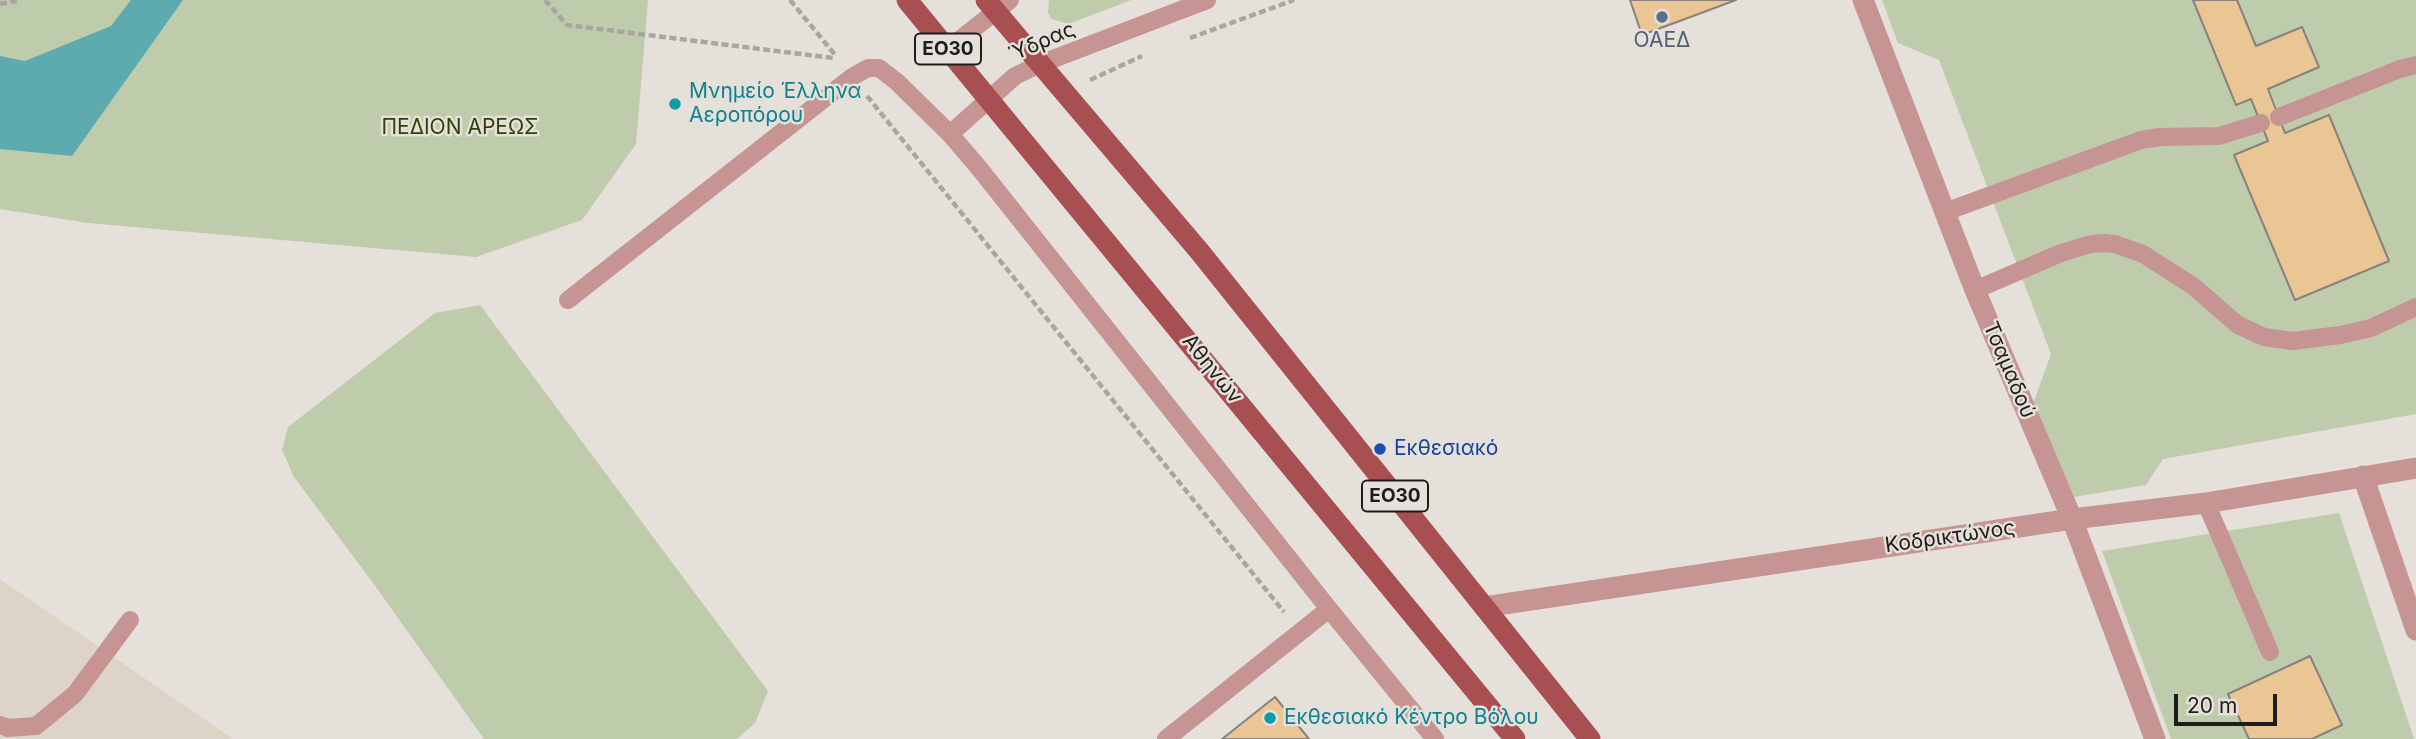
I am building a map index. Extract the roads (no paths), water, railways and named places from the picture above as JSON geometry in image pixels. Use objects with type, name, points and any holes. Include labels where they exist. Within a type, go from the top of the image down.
[{"type":"main road","name":"Αθηνών","points":[[907,0],[1515,739]]},
{"type":"main road","name":"ΕΟ30","points":[[997,4],[1040,64],[1200,252],[1590,739]]},
{"type":"street","name":"Τσαμαδού","points":[[1863,0],[1975,290],[2072,519],[2155,739]]},
{"type":"street","name":"Κοδρικτώνος","points":[[1484,607],[2072,519],[2206,503],[2416,468]]},
{"type":"street","points":[[2363,476],[2416,630]]},
{"type":"lane","name":"Ύδρας","points":[[950,134],[1014,76],[1207,0]]},
{"type":"lane","points":[[948,49],[997,4]]},
{"type":"lane","points":[[2279,117],[2416,65]]},
{"type":"lane","points":[[568,300],[862,70],[873,67],[886,72],[950,134],[979,168],[1435,739]]},
{"type":"lane","points":[[1945,212],[2141,140],[2219,136],[2261,124]]},
{"type":"lane","points":[[1975,290],[2077,248],[2104,243],[2143,254],[2193,286],[2238,326],[2264,337],[2293,341],[2340,335],[2371,328],[2416,307]]},
{"type":"lane","points":[[2206,503],[2270,652]]},
{"type":"lane","points":[[1167,739],[1329,609]]},
{"type":"lane","points":[[0,725],[38,732],[75,694],[130,620]]},
{"type":"water","points":[[131,0],[183,0],[72,156],[0,149],[0,56],[25,61],[111,26]]},
{"type":"place","name":"ΟΑΕΔ","points":[[1662,17]]},
{"type":"place","name":"Μνημείο Έλληνα Αεροπόρου","points":[[675,104]]},
{"type":"place","name":"Εκθεσιακό","points":[[1380,449]]},
{"type":"place","name":"Εκθεσιακό Κέντρο Βόλου","points":[[1270,718]]},
{"type":"park label","name":"ΠΕΔΙΟΝ ΑΡΕΩΣ","points":[[460,128]]}]
